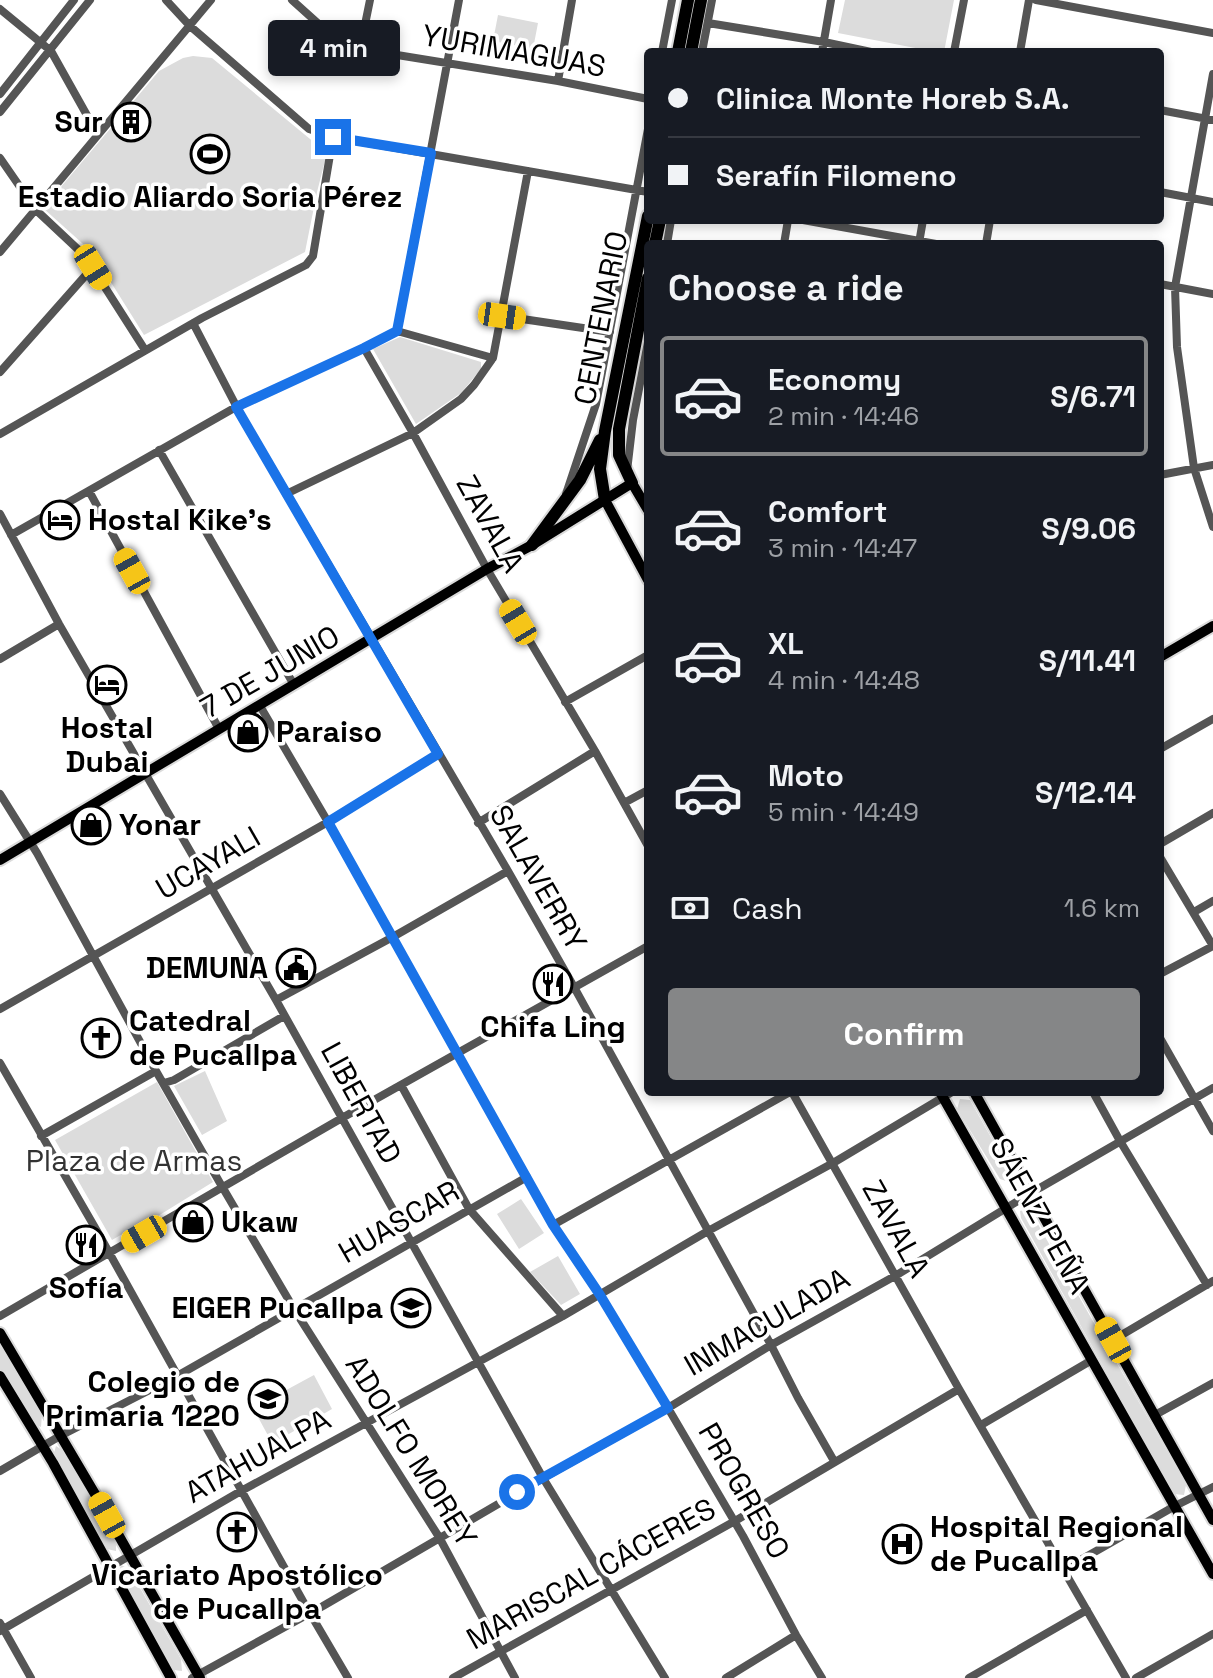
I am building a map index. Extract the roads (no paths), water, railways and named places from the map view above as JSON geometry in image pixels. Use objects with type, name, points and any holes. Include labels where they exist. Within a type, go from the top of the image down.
[{"type":"highway","points":[[679,48],[688,0]]},
{"type":"highway","points":[[692,48],[701,0]]},
{"type":"highway","name":"CENTENARIO","points":[[605,431],[646,224]]},
{"type":"highway","name":"CENTENARIO","points":[[630,477],[619,455],[619,429],[644,299]]},
{"type":"highway","points":[[605,431],[600,469],[605,500]]},
{"type":"highway","points":[[532,545],[580,480],[605,431]]},
{"type":"main road","name":"7 DE JUNIO","points":[[0,860],[532,545],[605,500],[630,477]]},
{"type":"main road","points":[[630,477],[644,503]]},
{"type":"main road","points":[[605,500],[644,573]]},
{"type":"main road","points":[[1164,655],[1213,626]]},
{"type":"main road","name":"SÁENZ PEÑA","points":[[947,1096],[1005,1208],[1213,1574]]},
{"type":"main road","name":"SÁENZ PEÑA","points":[[976,1096],[1213,1520]]},
{"type":"main road","points":[[0,1333],[197,1677]]},
{"type":"main road","points":[[0,1376],[43,1447],[171,1678]]},
{"type":"street","points":[[0,94],[74,0]]},
{"type":"street","points":[[0,112],[90,0]]},
{"type":"street","points":[[166,0],[190,26],[309,129],[333,137],[644,191]]},
{"type":"street","points":[[0,252],[211,0]]},
{"type":"street","name":"YURIMAGUAS","points":[[292,0],[332,36],[360,49],[644,98]]},
{"type":"street","points":[[360,49],[370,0]]},
{"type":"street","points":[[397,331],[459,0]]},
{"type":"street","points":[[558,81],[572,0]]},
{"type":"street","points":[[663,48],[672,0]]},
{"type":"street","points":[[703,48],[712,0]]},
{"type":"street","points":[[823,48],[831,0]]},
{"type":"street","points":[[955,48],[964,0]]},
{"type":"street","points":[[1021,48],[1029,0]]},
{"type":"street","points":[[1036,0],[1213,33]]},
{"type":"street","points":[[0,9],[51,51],[98,135]]},
{"type":"street","points":[[708,23],[852,48]]},
{"type":"street","points":[[1213,74],[1209,119],[1175,287],[1177,347],[1194,468],[1213,527]]},
{"type":"street","points":[[1164,111],[1209,119]]},
{"type":"street","points":[[0,434],[193,323],[306,265],[313,256],[333,137]]},
{"type":"street","points":[[562,505],[596,404],[644,151]]},
{"type":"street","points":[[0,158],[36,210],[85,256],[145,350]]},
{"type":"street","points":[[286,494],[413,433],[461,399],[474,385],[493,358],[528,171]]},
{"type":"street","points":[[1164,193],[1213,202]]},
{"type":"street","points":[[824,224],[908,240]]},
{"type":"street","points":[[0,372],[93,267]]},
{"type":"street","points":[[1164,285],[1213,294]]},
{"type":"street","points":[[502,316],[610,332]]},
{"type":"street","name":"SALAVERRY","points":[[193,323],[236,407],[574,987],[834,1461]]},
{"type":"street","points":[[11,535],[236,407],[397,331],[493,358]]},
{"type":"street","name":"ZAVALA","points":[[364,348],[487,569],[644,839]]},
{"type":"street","points":[[630,477],[633,420],[644,363]]},
{"type":"street","points":[[159,450],[294,685]]},
{"type":"street","points":[[1164,474],[1213,465]]},
{"type":"street","points":[[89,491],[219,729]]},
{"type":"street","name":"LIBERTAD","points":[[0,514],[59,624],[276,1000],[543,1478],[665,1678]]},
{"type":"street","points":[[0,659],[59,624]]},
{"type":"street","points":[[565,702],[644,657]]},
{"type":"street","name":"PROGRESO","points":[[260,706],[553,1225],[600,1295],[668,1408],[822,1678]]},
{"type":"street","points":[[1164,747],[1213,719]]},
{"type":"street","points":[[478,823],[595,751]]},
{"type":"street","name":"UCAYALI","points":[[0,1009],[328,822],[438,754]]},
{"type":"street","points":[[624,803],[644,792]]},
{"type":"street","name":"ADOLFO MOREY","points":[[0,794],[31,843],[156,1071],[294,1309],[439,1537],[515,1678]]},
{"type":"street","points":[[1164,842],[1213,813]]},
{"type":"street","points":[[1164,863],[1213,946],[1164,972]]},
{"type":"street","points":[[276,1000],[508,871]]},
{"type":"street","points":[[1194,912],[1213,901]]},
{"type":"street","points":[[0,1316],[644,948]]},
{"type":"street","points":[[164,1083],[284,1016]]},
{"type":"street","points":[[1164,1045],[1213,1131]]},
{"type":"street","points":[[0,1063],[348,1678]]},
{"type":"street","points":[[41,1136],[156,1071]]},
{"type":"street","points":[[401,1085],[469,1209],[563,1316]]},
{"type":"street","name":"INMACULADA","points":[[197,1677],[668,1408],[1213,1088]]},
{"type":"street","points":[[553,1225],[784,1096]]},
{"type":"street","name":"ZAVALA","points":[[793,1096],[1126,1678]]},
{"type":"street","name":"ATAHUALPA","points":[[1,1628],[241,1491],[563,1316],[708,1231],[833,1163],[943,1096]]},
{"type":"street","points":[[1095,1096],[1120,1141],[1210,1283],[1113,1340]]},
{"type":"street","name":"HUASCAR","points":[[0,1471],[60,1436],[177,1376],[527,1177]]},
{"type":"street","points":[[981,1425],[1092,1360]]},
{"type":"street","points":[[1155,1415],[1213,1383]]},
{"type":"street","name":"MARISCAL CÁCERES","points":[[453,1678],[735,1521],[959,1389]]},
{"type":"street","points":[[1063,1570],[1213,1487]]},
{"type":"street","points":[[969,1678],[1087,1610]]},
{"type":"street","points":[[1,1628],[31,1678]]},
{"type":"street","points":[[1136,1678],[1213,1634]]},
{"type":"street","points":[[726,1678],[796,1635]]},
{"type":"place","name":"Sur","points":[[131,122]]},
{"type":"place","name":"Estadio Aliardo Soria Pérez","points":[[210,154]]},
{"type":"place","name":"Hostal Kike's","points":[[60,520]]},
{"type":"place","name":"Hostal Dubai","points":[[107,685]]},
{"type":"place","name":"Paraiso","points":[[248,732]]},
{"type":"place","name":"Yonar","points":[[91,825]]},
{"type":"place","name":"DEMUNA","points":[[296,968]]},
{"type":"place","name":"Chifa Ling","points":[[553,984]]},
{"type":"place","name":"Catedral de Pucallpa","points":[[101,1038]]},
{"type":"place","name":"Ukaw","points":[[193,1222]]},
{"type":"place","name":"Sofía","points":[[86,1245]]},
{"type":"place","name":"EIGER Pucallpa","points":[[411,1308]]},
{"type":"place","name":"Colegio de Primaria 1220","points":[[268,1399]]},
{"type":"place","name":"Vicariato Apostólico de Pucallpa","points":[[237,1532]]},
{"type":"place","name":"Hospital Regional de Pucallpa","points":[[902,1544]]},
{"type":"park label","name":"Plaza de Armas","points":[[134,1161]]}]
